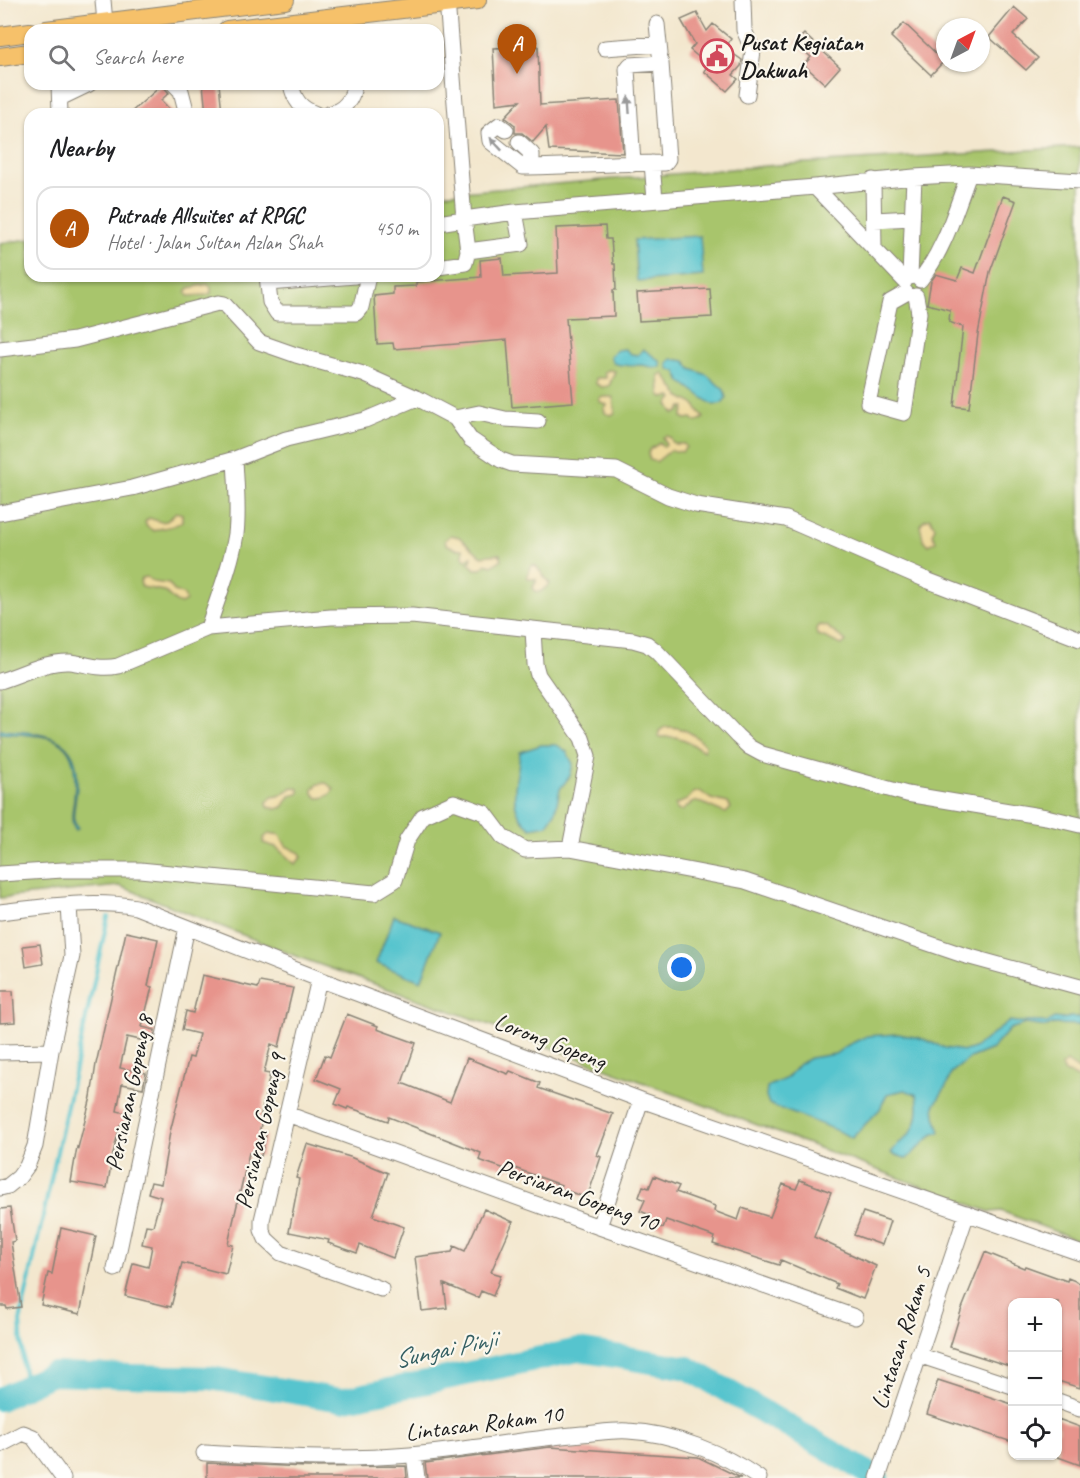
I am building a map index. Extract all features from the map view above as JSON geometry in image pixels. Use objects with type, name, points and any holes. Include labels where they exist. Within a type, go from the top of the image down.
[{"type":"main road","points":[[92,24],[285,0]]},
{"type":"main road","points":[[317,24],[447,2],[477,0]]},
{"type":"main road","points":[[0,36],[24,33]]},
{"type":"main road","points":[[0,57],[24,54]]},
{"type":"street","points":[[104,0],[105,22]]},
{"type":"street","points":[[743,0],[744,30],[753,51],[747,95]]},
{"type":"street","points":[[444,266],[465,263],[468,251],[447,2]]},
{"type":"street","points":[[506,130],[499,125],[496,126],[489,133],[490,141],[523,167],[665,163],[668,159],[657,24]]},
{"type":"street","points":[[604,48],[659,44]]},
{"type":"street","points":[[633,164],[627,69],[630,65],[661,63]]},
{"type":"street","points":[[60,99],[77,90]]},
{"type":"street","points":[[180,90],[185,108]]},
{"type":"street","points":[[292,90],[298,103],[304,108]]},
{"type":"street","points":[[341,108],[350,99],[352,90]]},
{"type":"street","points":[[519,142],[532,154],[523,167]]},
{"type":"street","points":[[652,163],[655,200]]},
{"type":"street","points":[[444,222],[516,212],[914,177],[969,174],[1080,181]]},
{"type":"street","points":[[914,177],[911,285],[919,313],[904,413],[868,403],[890,302],[911,285],[934,263],[969,174]]},
{"type":"street","points":[[873,180],[874,249]]},
{"type":"street","points":[[815,187],[911,285]]},
{"type":"street","points":[[468,251],[521,244],[516,212]]},
{"type":"street","points":[[874,220],[912,218]]},
{"type":"street","points":[[268,282],[270,302],[277,313],[356,313],[361,307],[367,282]]},
{"type":"street","points":[[0,349],[75,340],[218,303],[227,306],[259,342],[363,374],[455,418],[470,439],[501,460],[512,464],[616,470],[668,496],[696,505],[786,519],[929,581],[1080,639]]},
{"type":"street","points":[[0,513],[132,489],[235,459],[286,439],[366,420],[417,398]]},
{"type":"street","points":[[455,418],[479,413],[505,419],[538,421]]},
{"type":"street","points":[[208,628],[236,534],[235,459]]},
{"type":"street","points":[[0,681],[55,663],[71,662],[105,669],[118,666],[208,628],[331,617],[412,616],[633,640],[647,644],[749,747],[762,754],[907,794],[1046,817],[1080,825]]},
{"type":"street","points":[[533,630],[538,675],[582,738],[588,756],[570,848]]},
{"type":"street","points":[[0,874],[63,870],[140,870],[374,893],[395,880],[407,840],[423,816],[454,802],[485,813],[503,837],[525,850],[570,848],[746,881],[963,955],[1080,987]]},
{"type":"street","name":"Lorong Gopeng","points":[[0,912],[115,903],[136,907],[319,979],[641,1100],[1080,1253]]},
{"type":"street","points":[[0,1188],[8,1186],[20,1177],[35,1146],[51,1051],[72,956],[69,905]]},
{"type":"street","name":"Persiaran Gopeng 8","points":[[115,1269],[187,927]]},
{"type":"street","name":"Persiaran Gopeng 9","points":[[319,979],[262,1220],[262,1230],[266,1239],[281,1253],[381,1288]]},
{"type":"street","points":[[0,1052],[51,1051]]},
{"type":"street","points":[[599,1227],[641,1100]]},
{"type":"street","name":"Persiaran Gopeng 10","points":[[287,1114],[855,1317]]},
{"type":"street","name":"Lintasan Rokam 5","points":[[881,1471],[967,1213]]},
{"type":"street","points":[[918,1355],[1008,1385]]},
{"type":"street","points":[[1062,1402],[1080,1409]]},
{"type":"street","name":"Lintasan Rokam 10","points":[[204,1453],[288,1458],[372,1458],[414,1455],[539,1437],[628,1431],[683,1440],[738,1464],[759,1478]]},
{"type":"street","points":[[0,1445],[23,1433],[33,1437],[63,1478]]},
{"type":"street","points":[[414,1455],[417,1478]]},
{"type":"green space","points":[[1080,147],[1080,1241],[1001,1211],[990,1212],[479,1021],[298,957],[120,886],[0,898],[0,243],[24,240],[24,282],[444,282],[444,193],[789,164]]},
{"type":"sand","points":[[207,284],[211,287],[211,293],[207,295],[188,296],[186,292],[189,288]]},
{"type":"sand","points":[[615,371],[609,386],[602,387],[596,384],[596,378],[606,378],[604,372]]},
{"type":"sand","points":[[664,374],[680,397],[694,404],[704,418],[696,422],[692,418],[682,417],[685,407],[674,414],[668,404],[673,398],[660,395],[659,375]]},
{"type":"sand","points":[[600,397],[613,397],[615,413],[611,415],[605,413],[604,408],[607,405],[599,401]]},
{"type":"sand","points":[[667,436],[675,444],[684,444],[686,447],[682,452],[671,450],[656,462],[650,460],[648,454],[650,449],[660,443],[663,447],[666,445],[663,437]]},
{"type":"sand","points":[[176,512],[182,514],[182,521],[179,524],[154,531],[147,527],[145,522],[149,518],[161,522],[167,521]]},
{"type":"sand","points":[[930,518],[935,527],[932,534],[936,541],[929,545],[923,539],[920,525],[924,520]]},
{"type":"sand","points":[[451,535],[459,537],[481,556],[500,554],[502,559],[492,566],[486,564],[481,569],[475,569],[468,562],[471,561],[472,556],[465,560],[463,549],[456,549],[446,544],[445,540]]},
{"type":"sand","points":[[532,565],[536,566],[550,584],[540,592],[535,591],[533,587],[536,579],[529,579],[527,575]]},
{"type":"sand","points":[[147,577],[153,582],[169,584],[174,591],[184,595],[186,601],[181,604],[164,591],[142,587],[140,582],[142,578]]},
{"type":"sand","points":[[820,625],[827,626],[846,641],[842,645],[817,635],[816,629]]},
{"type":"sand","points":[[665,727],[682,729],[692,734],[705,745],[704,751],[676,737],[659,737],[659,731]]},
{"type":"sand","points":[[326,783],[334,789],[328,796],[318,798],[313,793],[313,789],[318,784]]},
{"type":"sand","points":[[293,787],[299,789],[299,794],[290,796],[283,807],[277,809],[268,807],[267,802],[272,797],[279,796]]},
{"type":"sand","points":[[700,791],[711,799],[728,803],[731,808],[726,813],[694,802],[682,811],[677,810],[675,805]]},
{"type":"sand","points":[[269,833],[280,835],[286,846],[300,853],[302,857],[295,864],[276,847],[263,843]]},
{"type":"sand","points":[[1067,1062],[1080,1071],[1080,1079],[1065,1072],[1061,1066]]},
{"type":"water","points":[[700,236],[703,276],[637,281],[634,240]]},
{"type":"water","points":[[625,349],[631,354],[638,355],[643,349],[660,361],[661,367],[613,363],[610,356],[617,350]]},
{"type":"water","points":[[672,359],[685,361],[691,369],[707,375],[724,390],[726,398],[722,403],[714,405],[680,381],[677,372],[669,369],[667,363]]},
{"type":"water","points":[[0,730],[50,737],[62,743],[70,751],[76,763],[74,822],[78,828],[76,830],[72,819],[75,777],[73,761],[68,750],[49,738],[0,733]]},
{"type":"water","points":[[541,745],[557,745],[567,752],[573,764],[570,776],[560,789],[555,813],[547,825],[531,828],[518,812],[515,803],[515,784],[520,752]]},
{"type":"water","points":[[394,916],[440,932],[421,981],[376,963]]},
{"type":"water","points":[[1080,1017],[1080,1025],[1054,1024],[1047,1027],[1025,1024],[1010,1029],[992,1049],[970,1058],[951,1073],[947,1085],[934,1106],[940,1132],[932,1135],[907,1159],[891,1153],[914,1128],[918,1114],[917,1095],[905,1090],[887,1094],[880,1109],[852,1138],[769,1104],[766,1096],[767,1087],[787,1078],[799,1064],[810,1058],[835,1054],[867,1036],[898,1034],[920,1038],[945,1048],[965,1051],[974,1048],[1010,1021],[1047,1023],[1054,1018]]},
{"type":"building","points":[[1014,7],[1028,19],[1013,35],[1038,58],[1026,70],[990,36]]},
{"type":"building","name":"Pusat Kegiatan Dakwah","points":[[697,13],[707,31],[713,24],[731,39],[725,48],[742,60],[741,66],[733,75],[738,79],[727,91],[704,71],[708,65],[690,50],[695,44],[681,20]]},
{"type":"building","points":[[904,23],[936,53],[936,70],[931,75],[891,37]]},
{"type":"building","points":[[804,34],[840,67],[825,84],[804,65],[811,57],[795,43]]},
{"type":"building","points":[[538,46],[540,105],[619,100],[623,153],[549,150],[546,127],[533,142],[522,133],[515,133],[515,125],[505,117],[520,101],[496,104],[493,48]]},
{"type":"building","points":[[156,90],[166,90],[169,93],[161,100],[168,108],[136,108]]},
{"type":"building","points":[[204,90],[220,90],[222,108],[205,108]]},
{"type":"building","points":[[1003,196],[1016,201],[990,272],[978,334],[969,408],[954,406],[963,327],[949,322],[950,310],[927,304],[931,281],[936,274],[957,280],[962,268],[975,273]]},
{"type":"building","points":[[605,226],[606,239],[611,239],[613,264],[615,264],[614,316],[566,318],[573,402],[512,407],[507,340],[394,349],[393,343],[377,344],[374,296],[393,294],[393,287],[416,286],[416,282],[444,282],[444,280],[481,277],[480,260],[502,258],[504,276],[558,273],[556,228]]},
{"type":"building","points":[[710,289],[712,317],[639,321],[637,293]]},
{"type":"building","points":[[126,932],[158,939],[148,986],[152,987],[142,1027],[155,1030],[153,1043],[127,1037],[120,1068],[146,1073],[143,1088],[122,1084],[117,1111],[130,1114],[127,1127],[120,1125],[107,1188],[71,1182]]},
{"type":"building","points":[[40,944],[43,964],[26,967],[23,946]]},
{"type":"building","points":[[202,975],[258,988],[260,982],[293,988],[279,1047],[271,1044],[264,1073],[270,1074],[259,1133],[266,1135],[261,1156],[249,1153],[228,1244],[233,1245],[226,1274],[182,1263],[171,1307],[125,1296],[133,1263],[148,1267],[152,1246],[142,1244],[146,1225],[153,1226],[161,1197],[148,1193],[151,1182],[161,1184],[170,1132],[189,1057],[193,1058],[199,1034],[182,1030],[186,1011],[193,1013]]},
{"type":"building","points":[[0,991],[13,991],[15,1022],[0,1023]]},
{"type":"building","points":[[347,1014],[378,1026],[377,1029],[416,1043],[402,1083],[450,1102],[467,1058],[508,1074],[510,1071],[540,1083],[538,1088],[613,1114],[597,1155],[601,1157],[587,1198],[559,1188],[561,1185],[509,1166],[508,1170],[479,1160],[481,1153],[389,1117],[388,1121],[335,1104],[341,1089],[316,1079],[325,1055],[330,1057]]},
{"type":"building","points":[[307,1144],[350,1157],[388,1173],[373,1216],[404,1227],[393,1258],[360,1245],[357,1253],[328,1243],[329,1240],[289,1232],[299,1179],[296,1178]]},
{"type":"building","points":[[654,1176],[679,1186],[676,1192],[715,1206],[714,1211],[738,1220],[742,1208],[770,1217],[783,1184],[796,1189],[800,1180],[831,1192],[814,1237],[876,1266],[863,1299],[835,1288],[837,1284],[781,1260],[779,1265],[713,1244],[715,1237],[666,1220],[663,1228],[647,1222],[650,1215],[640,1211],[645,1200],[639,1197],[643,1186],[649,1188]]},
{"type":"building","points":[[10,1208],[15,1241],[11,1242],[21,1307],[7,1309],[6,1306],[0,1306],[0,1209]]},
{"type":"building","points":[[484,1209],[513,1222],[491,1272],[501,1275],[493,1296],[481,1291],[478,1298],[444,1284],[447,1308],[422,1311],[415,1257],[452,1252],[454,1246],[465,1251]]},
{"type":"building","points":[[863,1212],[890,1221],[882,1245],[854,1235]]},
{"type":"building","points":[[61,1228],[96,1236],[80,1314],[41,1305],[48,1273],[52,1274]]},
{"type":"building","points":[[985,1252],[1024,1268],[1025,1266],[1067,1281],[1068,1278],[1080,1283],[1080,1388],[1062,1382],[1062,1298],[1008,1298],[1008,1366],[950,1347],[961,1311]]},
{"type":"building","points":[[938,1380],[1008,1403],[1008,1441],[927,1414]]},
{"type":"building","points":[[1062,1420],[1080,1427],[1080,1465],[1062,1458]]},
{"type":"building","points":[[550,1447],[698,1457],[741,1478],[427,1478],[425,1463]]},
{"type":"building","points":[[207,1463],[307,1467],[406,1466],[407,1478],[207,1478]]},
{"type":"waterway","points":[[25,1387],[20,1322],[108,917]]},
{"type":"waterway","name":"Sungai Pinji","points":[[0,1399],[52,1374],[210,1378],[341,1400],[579,1350],[688,1368],[877,1478]]},
{"type":"place","name":"Pusat Kegiatan Dakwah","points":[[717,56]]},
{"type":"place","name":"Putrade Allsuites at RPGC","points":[[517,74]]}]
